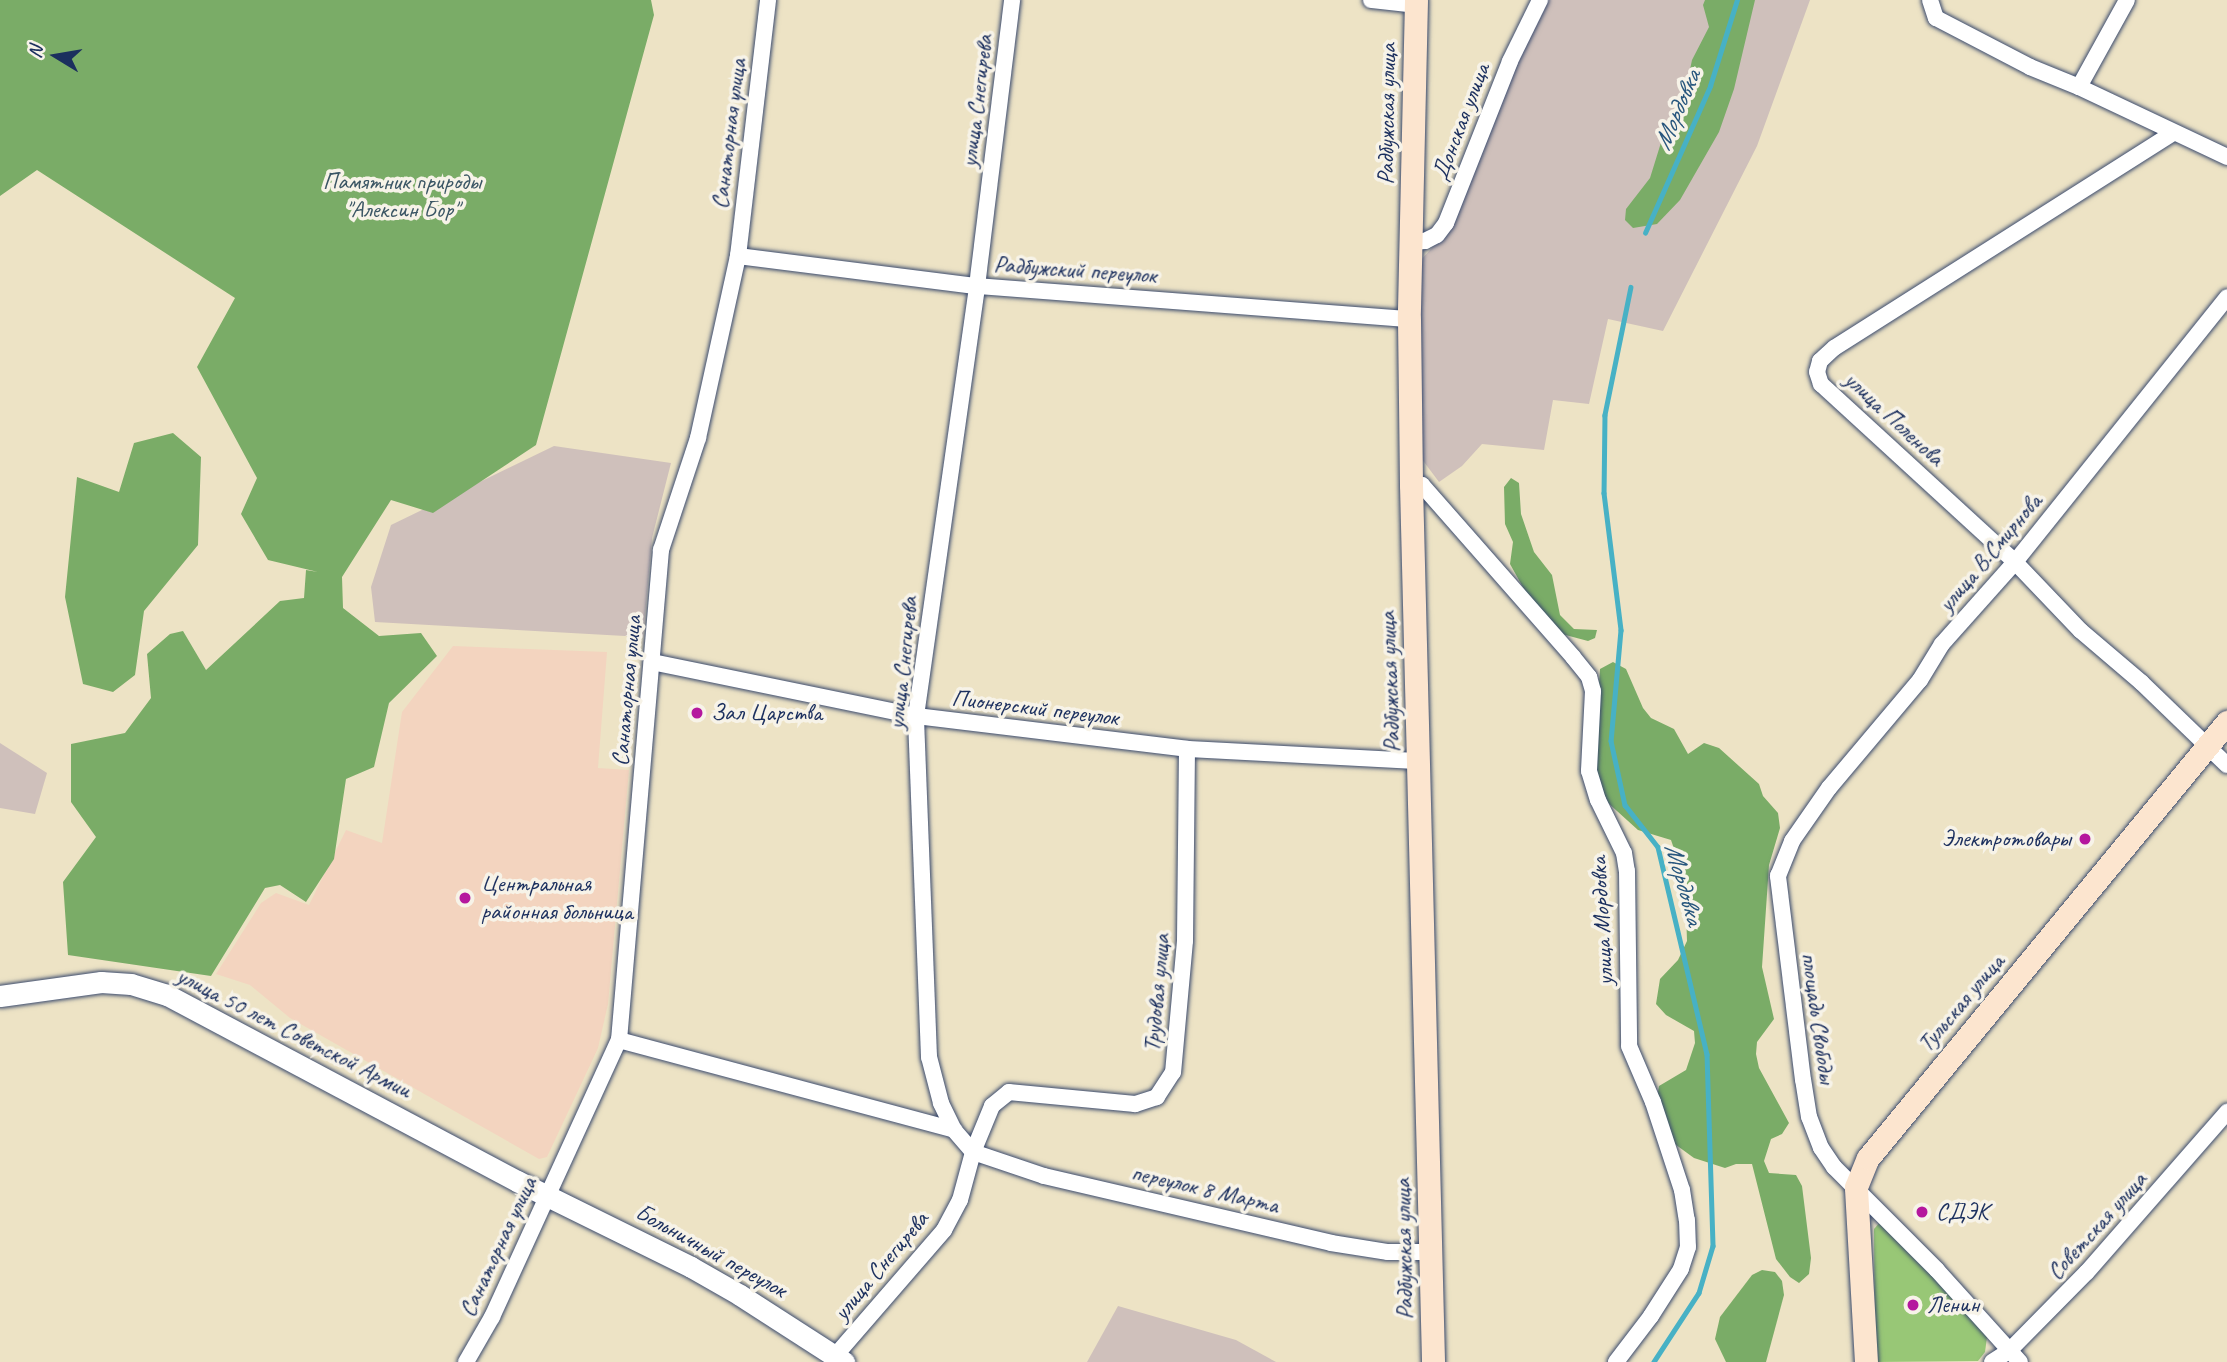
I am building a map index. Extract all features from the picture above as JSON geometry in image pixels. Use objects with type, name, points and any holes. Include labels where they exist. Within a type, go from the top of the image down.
[{"type":"main road","name":"Радбужская улица","points":[[1416,2],[1409,319],[1411,485],[1433,1362]]},
{"type":"main road","name":"Тульская улица","points":[[1866,1362],[1856,1188],[1868,1158],[2227,722]]},
{"type":"street","name":"Санаторная улица","points":[[466,1362],[492,1317],[619,1040],[661,550],[698,438],[738,256],[768,0]]},
{"type":"street","name":"улица Снегирева","points":[[837,1360],[944,1230],[960,1200],[973,1152],[954,1130],[941,1102],[929,1057],[916,716],[977,285],[1012,0]]},
{"type":"street","points":[[1371,0],[1416,2]]},
{"type":"street","name":"Донская улица","points":[[1411,242],[1425,241],[1437,235],[1447,223],[1505,74],[1540,0]]},
{"type":"street","points":[[1930,0],[1936,18],[2030,68],[2079,87],[2227,158]]},
{"type":"street","points":[[2079,87],[2127,0]]},
{"type":"street","name":"улица Поленова","points":[[2173,132],[1834,348],[1820,361],[1817,372],[1821,384],[2015,562],[2081,631],[2142,682],[2227,765]]},
{"type":"street","name":"Радбужский переулок","points":[[738,256],[977,285],[1409,319]]},
{"type":"street","name":"улица В.Смирнова","points":[[1792,841],[1829,788],[1920,680],[1942,644],[2015,562],[2227,297]]},
{"type":"street","name":"улица Мордовка","points":[[1411,485],[1422,485],[1440,505],[1573,657],[1589,677],[1593,691],[1590,771],[1598,800],[1624,853],[1627,871],[1629,1046],[1653,1102],[1682,1190],[1688,1247],[1681,1269],[1667,1294],[1616,1362]]},
{"type":"street","name":"Пионерский переулок","points":[[652,662],[916,716],[1187,749],[1418,761]]},
{"type":"street","name":"Трудовая улица","points":[[973,1152],[992,1106],[1009,1092],[1135,1104],[1157,1097],[1173,1072],[1185,942],[1187,749]]},
{"type":"street","name":"площадь Свободы","points":[[1792,841],[1778,876],[1779,896],[1809,1117],[1821,1148],[1834,1167],[2015,1356]]},
{"type":"street","name":"улица 50 лет Советской Армии","points":[[0,996],[101,982],[131,984],[167,995],[548,1195]]},
{"type":"street","points":[[619,1040],[954,1130]]},
{"type":"street","name":"Советская улица","points":[[1993,1362],[2015,1356],[2227,1112]]},
{"type":"street","name":"переулок 8 Марта","points":[[973,1152],[1044,1176],[1331,1243],[1388,1252],[1429,1252]]},
{"type":"street","name":"Больничный переулок","points":[[548,1195],[691,1267],[837,1360]]},
{"type":"shaded area","points":[[1544,0],[1810,0],[1757,146],[1663,331],[1608,319],[1589,404],[1553,400],[1544,450],[1482,444],[1462,466],[1439,482],[1421,458],[1417,371],[1421,260],[1440,239],[1493,111]]},
{"type":"shaded area","points":[[554,446],[671,463],[652,538],[643,637],[375,622],[371,587],[391,525]]},
{"type":"shaded area","name":"Центральная районная больница","points":[[453,646],[607,652],[598,768],[629,770],[608,1004],[598,1048],[547,1157],[539,1159],[290,1018],[250,985],[216,974],[261,903],[276,893],[309,905],[346,830],[382,843],[402,712]]},
{"type":"shaded area","points":[[0,743],[47,773],[35,814],[0,808]]},
{"type":"shaded area","points":[[1118,1306],[1236,1340],[1276,1362],[1087,1362]]},
{"type":"green space","name":"Памятник природы \"Алексин Бор\"","points":[[0,0],[651,0],[654,15],[536,445],[433,513],[391,500],[342,577],[343,608],[379,636],[421,633],[437,656],[389,703],[374,767],[346,779],[334,859],[306,902],[280,885],[265,888],[211,976],[68,955],[63,882],[96,837],[71,802],[71,744],[125,733],[151,698],[147,654],[170,634],[183,631],[206,670],[280,601],[304,598],[306,570],[318,572],[268,560],[241,514],[257,478],[197,367],[235,298],[37,170],[0,196]]},
{"type":"green space","points":[[1705,0],[1755,0],[1734,89],[1719,132],[1680,200],[1657,224],[1633,228],[1625,220],[1626,209],[1650,178],[1668,120],[1684,98],[1692,60],[1709,27],[1703,5]]},
{"type":"green space","points":[[173,433],[201,457],[198,545],[144,611],[135,675],[113,692],[83,684],[65,597],[77,477],[119,492],[134,443]]},
{"type":"green space","points":[[1511,478],[1519,483],[1521,514],[1534,552],[1552,575],[1560,615],[1574,629],[1597,630],[1595,638],[1588,641],[1558,633],[1530,600],[1510,564],[1513,542],[1505,524],[1504,487]]},
{"type":"green space","points":[[1613,662],[1626,669],[1643,708],[1651,718],[1674,729],[1688,754],[1704,743],[1719,748],[1759,784],[1763,796],[1778,813],[1780,828],[1769,865],[1762,967],[1774,1019],[1757,1042],[1756,1054],[1759,1068],[1789,1123],[1782,1134],[1771,1139],[1764,1161],[1769,1173],[1796,1175],[1802,1186],[1811,1258],[1809,1274],[1799,1283],[1790,1277],[1776,1259],[1752,1164],[1736,1164],[1725,1168],[1694,1158],[1672,1142],[1657,1098],[1659,1086],[1686,1070],[1695,1043],[1694,1031],[1666,1015],[1656,1004],[1660,979],[1678,960],[1687,941],[1685,881],[1671,840],[1638,830],[1607,802],[1594,765],[1600,669]]},
{"type":"green space","points":[[1881,1221],[1982,1325],[1987,1337],[1985,1352],[1978,1361],[1875,1362],[1874,1229]]},
{"type":"green space","points":[[1762,1270],[1775,1272],[1782,1281],[1784,1295],[1766,1362],[1726,1362],[1715,1339],[1720,1317],[1752,1275]]},
{"type":"waterway","name":"Мордовка","points":[[1645,233],[1710,86],[1737,0]]},
{"type":"waterway","name":"Мордовка","points":[[1631,287],[1605,415],[1604,493],[1621,630],[1611,741],[1625,805],[1658,847],[1707,1054],[1713,1246],[1699,1293],[1654,1362]]},
{"type":"place","name":"Зал Царства","points":[[697,713]]},
{"type":"place","name":"Электротовары","points":[[2085,839]]},
{"type":"place","name":"Центральная районная больница","points":[[465,898]]},
{"type":"place","name":"СДЭК","points":[[1922,1212]]},
{"type":"place","name":"Ленин","points":[[1913,1305]]}]
